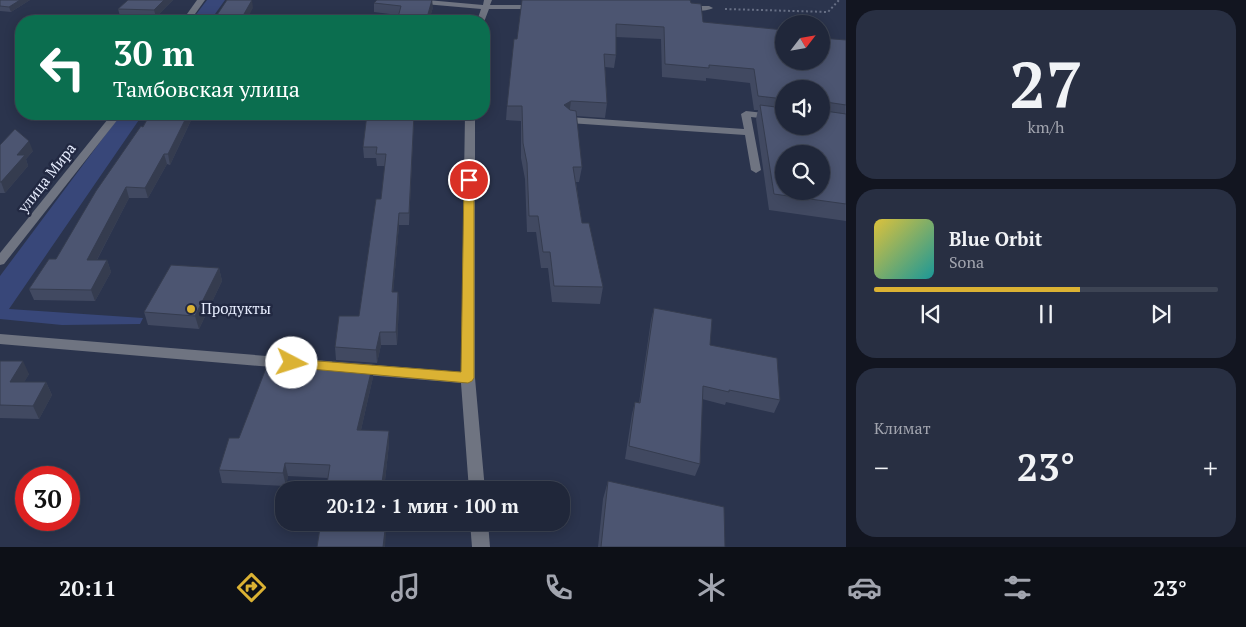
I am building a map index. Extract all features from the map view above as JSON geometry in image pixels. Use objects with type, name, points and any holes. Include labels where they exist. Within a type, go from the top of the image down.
[{"type":"street","points":[[190,15],[201,0]]},
{"type":"street","points":[[402,0],[543,8]]},
{"type":"street","points":[[680,8],[709,8]]},
{"type":"street","points":[[756,170],[746,114],[775,117]]},
{"type":"street","name":"улица Мира","points":[[0,261],[112,120]]},
{"type":"street","points":[[470,120],[468,378],[476,481]]},
{"type":"street","points":[[569,120],[749,132]]},
{"type":"street","points":[[0,339],[468,378]]},
{"type":"street","points":[[480,531],[481,547]]},
{"type":"path","points":[[709,8],[828,12],[839,0]]},
{"type":"shaded area","points":[[207,0],[225,0],[214,15],[196,15]]},
{"type":"shaded area","points":[[117,120],[139,120],[9,309],[143,318],[140,324],[62,325],[0,319],[0,276]]},
{"type":"building","points":[[0,0],[20,0],[9,7],[0,6]]},
{"type":"building","points":[[128,0],[164,0],[154,10],[118,9]]},
{"type":"building","points":[[227,0],[252,0],[243,15],[217,15]]},
{"type":"building","points":[[377,0],[432,0],[428,15],[399,15],[401,6],[374,3]]},
{"type":"building","points":[[522,0],[690,0],[691,3],[701,4],[703,22],[775,29],[775,70],[830,70],[830,39],[846,40],[846,105],[830,103],[830,80],[775,80],[775,98],[758,96],[754,69],[709,65],[709,68],[665,64],[664,27],[616,24],[616,55],[604,54],[607,103],[571,101],[564,105],[570,110],[576,111],[582,167],[573,167],[582,223],[589,223],[603,287],[554,286],[550,252],[543,252],[538,216],[529,216],[522,106],[507,106],[514,39],[517,39]]},
{"type":"building","points":[[760,105],[775,107],[775,135],[830,135],[830,112],[846,114],[846,204],[817,200],[830,200],[830,145],[775,145],[774,194]]},
{"type":"building","points":[[147,120],[185,120],[168,154],[164,154],[145,188],[126,187],[87,260],[107,260],[91,290],[29,289],[49,259],[56,259],[96,191],[141,126],[143,127]]},
{"type":"building","points":[[366,120],[414,120],[409,213],[399,213],[392,292],[398,292],[396,332],[380,332],[376,350],[335,347],[339,316],[359,316],[376,199],[381,199],[386,154],[376,154],[377,147],[363,147]]},
{"type":"building","points":[[15,129],[29,141],[17,155],[25,155],[0,182],[0,145]]},
{"type":"building","points":[[171,265],[219,268],[195,316],[144,312]]},
{"type":"building","points":[[654,308],[712,319],[710,345],[777,358],[780,400],[703,386],[700,464],[629,446],[635,402],[640,403]]},
{"type":"building","points":[[0,361],[23,361],[10,382],[46,382],[33,406],[0,405]]},
{"type":"building","points":[[333,361],[373,364],[357,430],[389,431],[382,481],[327,481],[330,465],[285,463],[283,473],[219,470],[229,438],[239,438],[268,363],[332,368]]},
{"type":"building","points":[[608,481],[724,507],[725,547],[601,547]]},
{"type":"building","points":[[320,531],[385,531],[383,547],[317,547]]},
{"type":"place","name":"Продукты","points":[[191,309]]},
{"type":"route","points":[[292,363],[468,378],[469,180]]}]
